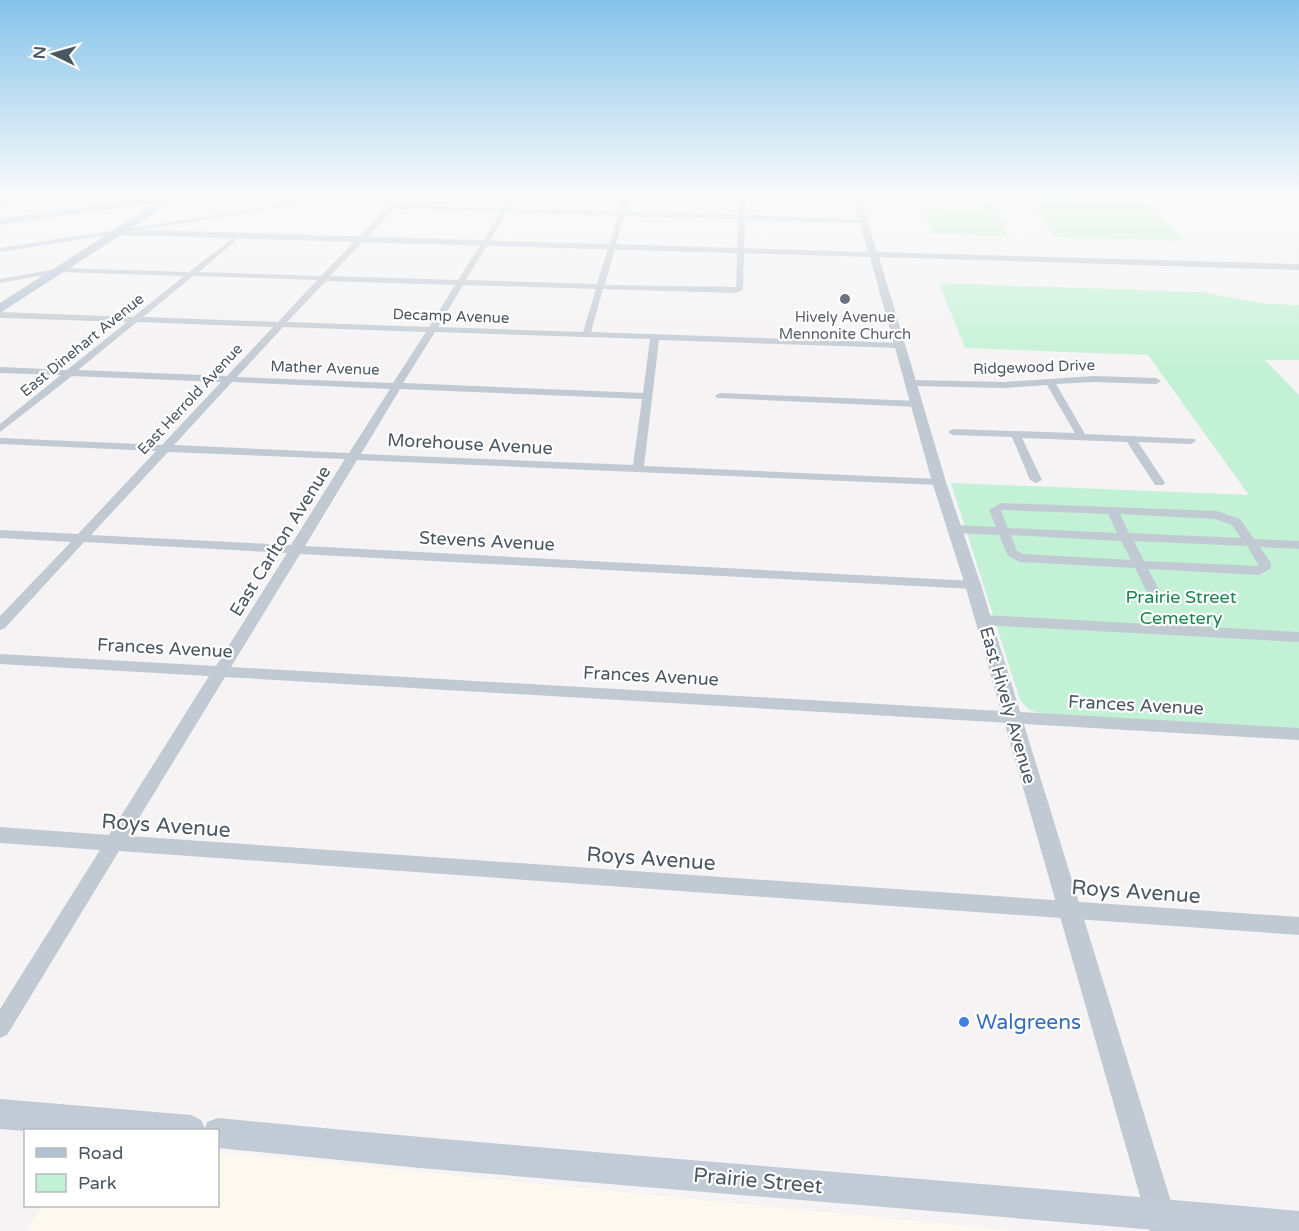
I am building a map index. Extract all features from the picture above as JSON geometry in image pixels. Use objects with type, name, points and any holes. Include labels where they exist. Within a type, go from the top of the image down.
[{"type":"main road","points":[[0,309],[85,253]]},
{"type":"main road","points":[[0,1114],[169,1129]]},
{"type":"main road","name":"Prairie Street","points":[[219,1133],[420,1153],[932,1194],[1162,1223],[1299,1227]]},
{"type":"street","name":"East Dinehart Avenue","points":[[0,429],[217,253]]},
{"type":"street","name":"East Herrold Avenue","points":[[0,625],[346,253]]},
{"type":"street","name":"East Carlton Avenue","points":[[0,1028],[478,253]]},
{"type":"street","points":[[586,335],[610,253]]},
{"type":"street","points":[[0,281],[59,270],[735,291],[740,288],[739,253]]},
{"type":"street","points":[[822,253],[1299,267]]},
{"type":"street","name":"East Hively Avenue","points":[[874,255],[939,482],[973,585],[1010,718],[1070,910],[1162,1223]]},
{"type":"street","name":"Decamp Avenue","points":[[0,315],[901,345]]},
{"type":"street","points":[[638,468],[655,338]]},
{"type":"street","name":"Mather Avenue","points":[[0,370],[648,396]]},
{"type":"street","name":"Ridgewood Drive","points":[[912,383],[982,385],[1094,380],[1156,381]]},
{"type":"street","points":[[1050,382],[1082,437]]},
{"type":"street","points":[[720,396],[918,404]]},
{"type":"street","points":[[953,432],[1191,441]]},
{"type":"street","points":[[1016,435],[1036,480]]},
{"type":"street","points":[[1131,439],[1160,483]]},
{"type":"street","name":"Morehouse Avenue","points":[[0,441],[939,482]]},
{"type":"street","points":[[1001,506],[1112,511],[1216,515],[1236,522],[1265,563],[1265,568],[1258,571],[1020,558],[1012,553],[995,510],[1001,506]]},
{"type":"street","points":[[1112,511],[1155,595]]},
{"type":"street","points":[[953,529],[1299,545]]},
{"type":"street","name":"Stevens Avenue","points":[[0,534],[973,585]]},
{"type":"street","points":[[982,620],[1299,637]]},
{"type":"street","name":"Frances Avenue","points":[[0,659],[1299,734]]},
{"type":"street","name":"Roys Avenue","points":[[0,836],[1299,926]]},
{"type":"shaded area","points":[[219,1152],[1017,1231],[28,1231],[40,1207],[219,1207]]},
{"type":"green space","name":"Prairie Street Cemetery","points":[[939,283],[1201,292],[1267,304],[1299,305],[1299,360],[1265,360],[1299,395],[1299,729],[1043,714],[1029,710],[1020,700],[951,483],[1249,495],[1148,355],[965,348]]},
{"type":"place","name":"Hively Avenue Mennonite Church","points":[[845,299]]},
{"type":"place","name":"Walgreens","points":[[964,1022]]}]
